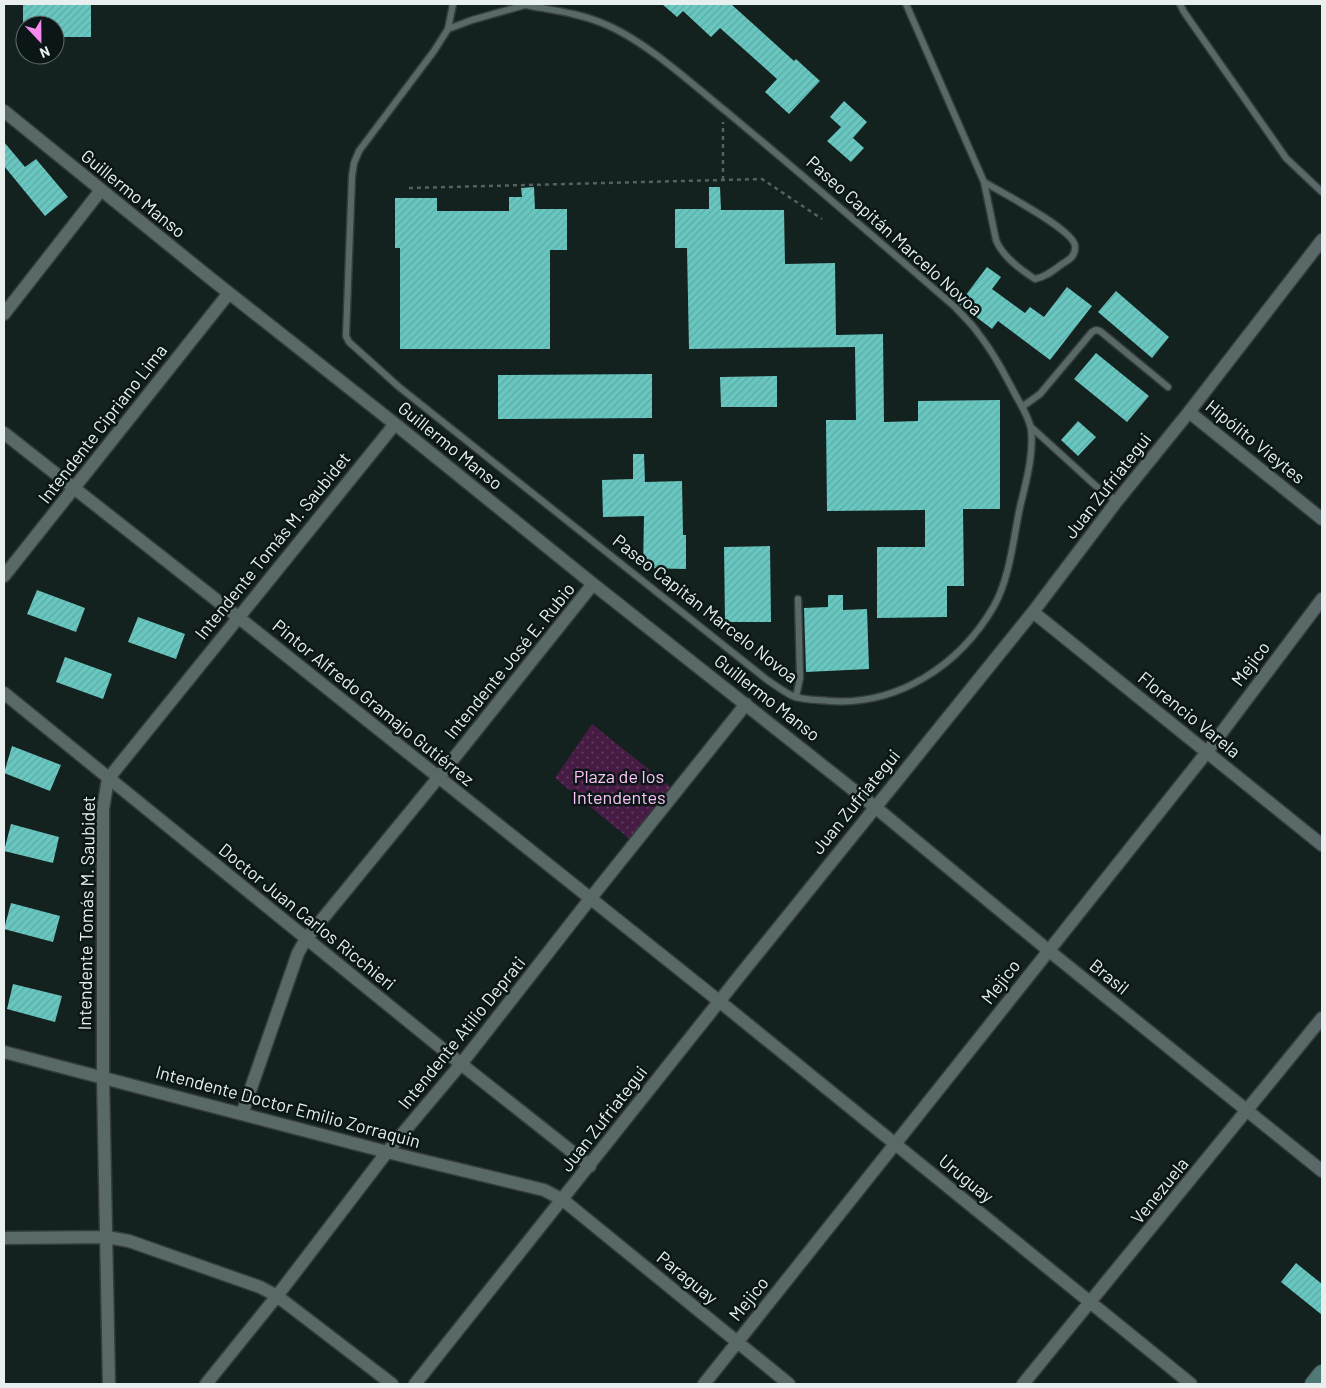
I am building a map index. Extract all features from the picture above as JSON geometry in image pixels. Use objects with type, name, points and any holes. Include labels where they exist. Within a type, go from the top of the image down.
[{"type":"main road","points":[[1314,1384],[1322,1374]]},
{"type":"street","name":"Guillermo Manso","points":[[4,111],[593,584],[875,807]]},
{"type":"street","points":[[4,314],[101,190]]},
{"type":"street","name":"Juan Zufriategui","points":[[415,1384],[590,1166],[719,1001],[1033,612],[1117,501],[1189,412],[1322,240]]},
{"type":"street","name":"Intendente Cipriano Lima","points":[[4,576],[229,293]]},
{"type":"street","name":"Hipólito Vieytes","points":[[1189,412],[1322,519]]},
{"type":"street","name":"Intendente Tomás M. Saubidet","points":[[109,1384],[103,1077],[103,809],[108,779],[395,424]]},
{"type":"street","name":"Pintor Alfredo Gramajo Gutiérrez","points":[[4,433],[719,1001]]},
{"type":"street","name":"Intendente José E. Rubio","points":[[242,1114],[298,953],[306,939],[593,584]]},
{"type":"street","name":"Mejico","points":[[704,1384],[1207,752],[1322,599]]},
{"type":"street","name":"Florencio Varela","points":[[1033,612],[1322,845]]},
{"type":"street","name":"Doctor Juan Carlos Ricchieri","points":[[4,693],[306,939],[590,1166]]},
{"type":"street","name":"Intendente Atilio Deprati","points":[[206,1384],[277,1296],[387,1152],[462,1064],[590,899],[746,704]]},
{"type":"street","name":"Brasil","points":[[875,807],[1048,950],[1322,1171]]},
{"type":"street","name":"Uruguay","points":[[719,1001],[1191,1384]]},
{"type":"street","name":"Venezuela","points":[[1023,1384],[1248,1111],[1322,1018]]},
{"type":"street","name":"Intendente Doctor Emilio Zorraquin","points":[[4,1052],[387,1152],[544,1190],[563,1200]]},
{"type":"street","name":"Paraguay","points":[[563,1200],[789,1384]]},
{"type":"street","points":[[4,1238],[107,1237],[129,1241],[260,1288],[277,1296],[392,1384]]},
{"type":"lane","points":[[448,29],[453,4]]},
{"type":"lane","points":[[906,4],[984,182],[999,248],[1035,279],[1044,277],[1070,260],[1074,254],[1075,246],[1069,235],[1036,212],[984,182]]},
{"type":"lane","points":[[1180,4],[1286,158],[1322,192]]},
{"type":"lane","name":"Paseo Capitán Marcelo Novoa","points":[[524,5],[584,16],[622,32],[670,66],[800,173],[955,307],[978,332],[1001,368],[1031,427],[1031,453],[1004,584],[995,605],[981,627],[961,650],[943,666],[912,686],[856,701],[810,700],[796,697],[786,692],[758,673],[399,387],[349,342],[346,336],[346,327],[354,162],[370,133],[448,29],[524,5]]},
{"type":"lane","points":[[1022,407],[1040,394],[1092,332],[1096,330],[1100,331],[1168,387]]},
{"type":"lane","points":[[1031,427],[1097,487],[1117,501]]},
{"type":"lane","points":[[796,697],[800,678],[798,599]]},
{"type":"path","points":[[722,180],[724,110]]},
{"type":"path","points":[[409,188],[762,179],[822,220]]},
{"type":"green space","name":"Plaza de los Intendentes","points":[[592,724],[672,788],[631,840],[555,778]]},
{"type":"building","points":[[23,4],[91,4],[91,37],[65,37],[65,15],[23,15]]},
{"type":"building","points":[[662,4],[731,4],[794,61],[796,59],[820,81],[789,114],[765,92],[777,79],[720,28],[711,37],[683,11],[677,17]]},
{"type":"building","points":[[844,101],[867,122],[853,138],[864,148],[851,162],[827,141],[841,127],[830,117]]},
{"type":"building","points":[[4,142],[25,167],[36,159],[68,197],[45,216],[4,166]]},
{"type":"building","points":[[534,187],[535,209],[567,209],[567,250],[550,250],[550,349],[400,349],[400,248],[395,248],[395,198],[437,198],[437,211],[509,211],[509,197],[522,197],[521,188]]},
{"type":"building","points":[[709,187],[720,187],[721,210],[784,210],[785,264],[835,263],[836,335],[883,334],[884,422],[918,421],[918,401],[1000,400],[1000,509],[963,509],[964,586],[947,586],[947,617],[877,618],[877,547],[925,547],[925,510],[827,511],[826,420],[856,420],[855,347],[689,349],[687,248],[675,248],[675,209],[709,209]]},
{"type":"building","points":[[987,267],[1001,277],[992,289],[1025,313],[1030,307],[1044,317],[1067,287],[1092,306],[1050,360],[998,321],[992,329],[959,304]]},
{"type":"building","points":[[1116,291],[1169,337],[1152,358],[1098,312]]},
{"type":"building","points":[[1096,353],[1149,396],[1127,422],[1074,379]]},
{"type":"building","points":[[652,374],[652,418],[498,419],[498,375]]},
{"type":"building","points":[[777,376],[777,407],[721,407],[720,377]]},
{"type":"building","points":[[1078,421],[1096,437],[1078,456],[1061,440]]},
{"type":"building","points":[[633,454],[644,454],[645,482],[682,481],[683,535],[686,535],[686,569],[643,568],[644,516],[603,517],[602,480],[633,479]]},
{"type":"building","points":[[770,546],[771,622],[725,622],[724,547]]},
{"type":"building","points":[[37,590],[85,608],[76,632],[27,614]]},
{"type":"building","points":[[828,595],[843,595],[843,610],[867,609],[869,669],[806,672],[804,608],[828,607]]},
{"type":"building","points":[[138,617],[185,634],[176,659],[128,642]]},
{"type":"building","points":[[65,657],[112,674],[103,699],[56,682]]},
{"type":"building","points":[[12,746],[61,765],[50,791],[4,773]]},
{"type":"building","points":[[11,824],[59,837],[53,863],[4,851]]},
{"type":"building","points":[[11,903],[60,916],[53,942],[4,929]]},
{"type":"building","points":[[13,984],[62,996],[55,1022],[7,1009]]},
{"type":"building","points":[[1296,1263],[1322,1284],[1322,1315],[1281,1282]]}]
